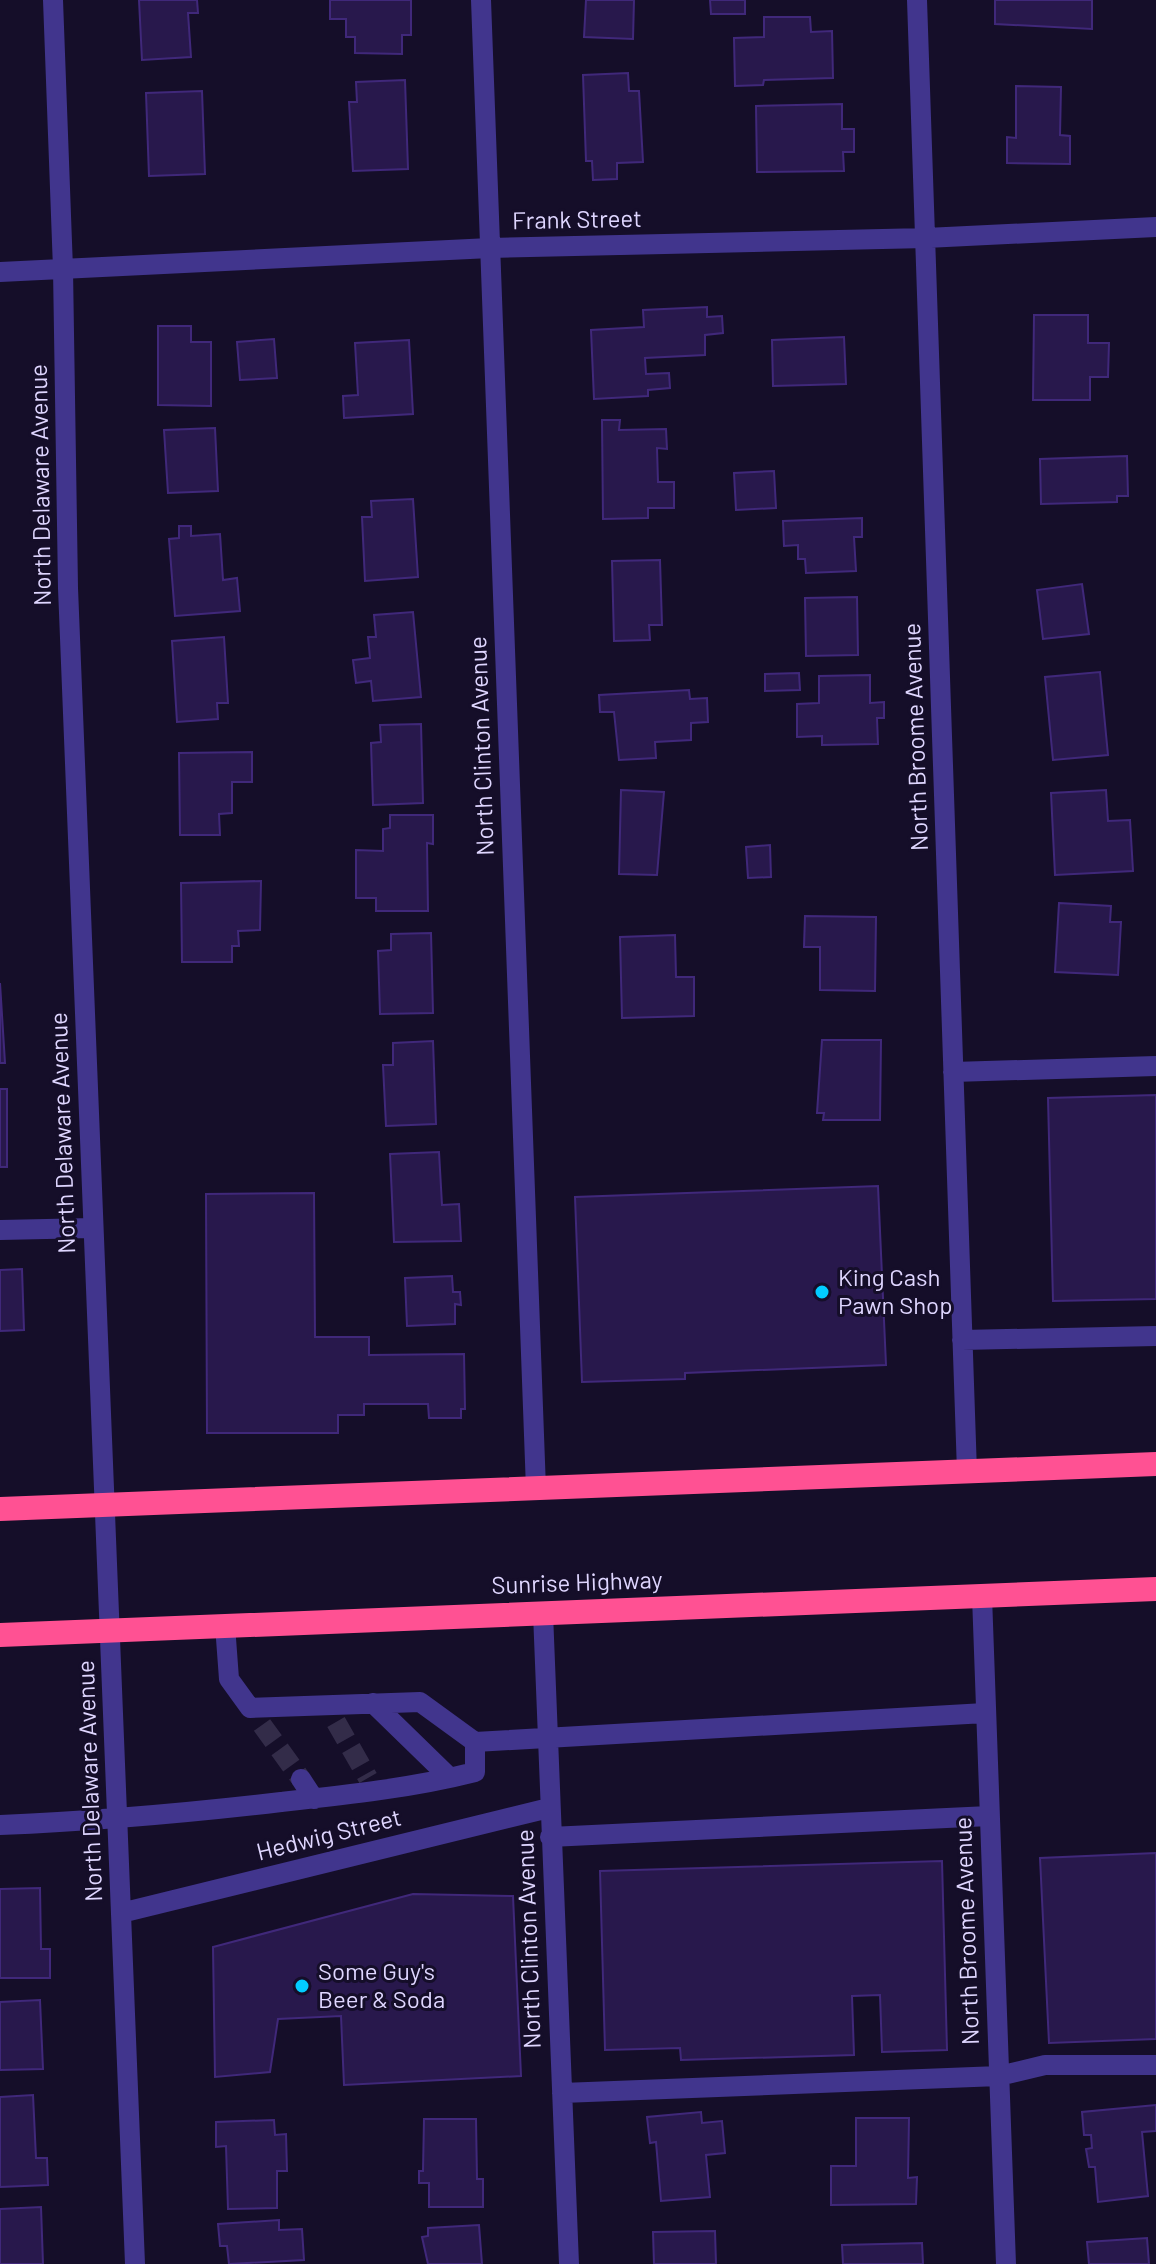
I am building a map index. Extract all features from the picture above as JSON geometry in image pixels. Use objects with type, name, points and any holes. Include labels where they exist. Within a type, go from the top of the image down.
[{"type":"highway","points":[[0,1509],[1156,1464]]},
{"type":"highway","name":"Sunrise Highway","points":[[0,1635],[1156,1589]]},
{"type":"street","name":"North Delaware Avenue","points":[[53,0],[63,269],[68,588],[135,2264]]},
{"type":"street","name":"North Clinton Avenue","points":[[481,0],[536,1489]]},
{"type":"street","name":"North Broome Avenue","points":[[917,0],[967,1472]]},
{"type":"street","name":"Frank Street","points":[[0,272],[490,248],[926,238],[1156,227]]},
{"type":"street","points":[[953,1072],[1156,1066]]},
{"type":"street","points":[[0,1230],[92,1228]]},
{"type":"street","points":[[962,1340],[1156,1336]]},
{"type":"street","name":"North Broome Avenue","points":[[982,1596],[1006,2264]]},
{"type":"street","name":"North Clinton Avenue","points":[[543,1613],[569,2264]]},
{"type":"street","points":[[225,1625],[229,1679],[262,1725]]},
{"type":"street","points":[[250,1708],[331,1713],[373,1703],[420,1702],[475,1742],[547,1735],[985,1713]]},
{"type":"street","points":[[373,1703],[450,1778]]},
{"type":"street","points":[[0,1825],[118,1820],[314,1799],[372,1785],[450,1778],[475,1772],[475,1742]]},
{"type":"street","points":[[301,1779],[314,1799]]},
{"type":"street","name":"Hedwig Street","points":[[121,1913],[549,1808]]},
{"type":"street","points":[[550,1837],[989,1816]]},
{"type":"street","points":[[562,2093],[999,2076],[1045,2065],[1156,2065]]},
{"type":"building","points":[[139,0],[197,0],[198,13],[188,13],[191,57],[142,60]]},
{"type":"building","points":[[330,0],[411,0],[411,35],[402,35],[402,54],[355,53],[355,37],[346,37],[346,19],[330,19]]},
{"type":"building","points":[[586,0],[634,0],[633,39],[584,37]]},
{"type":"building","points":[[710,0],[745,0],[745,14],[711,14]]},
{"type":"building","points":[[995,0],[1092,0],[1092,29],[995,24]]},
{"type":"building","points":[[764,17],[810,17],[811,32],[832,31],[833,78],[764,80],[763,85],[735,86],[734,38],[764,37]]},
{"type":"building","points":[[628,73],[629,91],[639,91],[643,162],[617,163],[617,179],[593,180],[592,161],[586,161],[583,75]]},
{"type":"building","points":[[405,80],[408,169],[353,171],[349,102],[357,102],[356,82]]},
{"type":"building","points":[[1016,86],[1061,87],[1060,135],[1070,136],[1070,164],[1007,163],[1007,137],[1016,138]]},
{"type":"building","points":[[202,91],[205,174],[149,176],[146,93]]},
{"type":"building","points":[[842,104],[842,129],[854,129],[854,152],[843,152],[844,171],[757,172],[756,106]]},
{"type":"building","points":[[707,307],[707,317],[722,316],[723,333],[705,335],[705,355],[645,358],[646,374],[669,373],[670,388],[648,390],[648,396],[594,399],[591,330],[644,327],[643,310]]},
{"type":"building","points":[[1034,315],[1088,315],[1088,343],[1109,343],[1108,377],[1090,377],[1090,400],[1033,400]]},
{"type":"building","points":[[158,326],[191,326],[191,342],[211,342],[211,406],[158,405]]},
{"type":"building","points":[[844,337],[846,384],[773,386],[772,340]]},
{"type":"building","points":[[274,339],[277,378],[240,380],[237,342]]},
{"type":"building","points":[[409,340],[413,414],[344,418],[343,396],[358,395],[355,343]]},
{"type":"building","points":[[602,420],[620,420],[619,430],[666,429],[667,449],[657,448],[658,482],[674,482],[674,508],[648,508],[648,518],[603,519]]},
{"type":"building","points":[[215,428],[218,491],[168,493],[164,430]]},
{"type":"building","points":[[1127,456],[1128,496],[1117,496],[1117,502],[1041,504],[1040,459]]},
{"type":"building","points":[[774,471],[776,508],[736,510],[734,473]]},
{"type":"building","points":[[413,499],[418,577],[365,581],[362,517],[372,517],[371,501]]},
{"type":"building","points":[[862,518],[862,537],[854,537],[856,571],[806,573],[805,559],[798,559],[798,545],[784,546],[783,521]]},
{"type":"building","points":[[179,526],[191,526],[191,536],[220,534],[223,580],[237,578],[240,611],[175,616],[169,539],[179,538]]},
{"type":"building","points":[[660,560],[662,625],[649,625],[650,640],[614,641],[612,561]]},
{"type":"building","points":[[1082,584],[1089,634],[1043,639],[1037,590]]},
{"type":"building","points":[[857,597],[858,655],[806,656],[805,598]]},
{"type":"building","points":[[413,612],[421,697],[373,701],[371,681],[356,683],[353,660],[370,658],[368,637],[376,637],[374,615]]},
{"type":"building","points":[[224,637],[228,703],[217,703],[218,719],[177,722],[172,641]]},
{"type":"building","points":[[1100,672],[1108,755],[1053,760],[1045,677]]},
{"type":"building","points":[[799,673],[800,690],[765,691],[765,674]]},
{"type":"building","points":[[870,675],[870,703],[884,702],[884,718],[877,718],[878,744],[822,745],[822,736],[797,737],[797,704],[819,703],[819,676]]},
{"type":"building","points":[[689,690],[690,699],[707,698],[708,722],[691,723],[691,740],[655,742],[656,758],[619,760],[614,712],[600,712],[599,695]]},
{"type":"building","points":[[421,724],[423,803],[373,805],[371,743],[381,742],[380,725]]},
{"type":"building","points":[[252,752],[252,782],[232,782],[232,813],[219,814],[220,835],[180,835],[179,753]]},
{"type":"building","points":[[621,790],[664,792],[657,875],[619,874]]},
{"type":"building","points":[[1106,790],[1108,821],[1130,820],[1133,871],[1055,875],[1051,793]]},
{"type":"building","points":[[390,815],[433,815],[433,844],[427,843],[428,911],[376,911],[376,898],[356,898],[356,850],[383,851],[383,829],[390,828]]},
{"type":"building","points":[[770,845],[771,877],[748,878],[746,847]]},
{"type":"building","points":[[261,881],[260,930],[238,931],[239,946],[232,946],[232,962],[182,962],[181,883]]},
{"type":"building","points":[[1059,903],[1111,906],[1110,922],[1121,922],[1118,975],[1055,972]]},
{"type":"building","points":[[805,916],[876,917],[875,991],[820,990],[820,947],[804,947]]},
{"type":"building","points":[[431,933],[433,1013],[380,1014],[378,951],[391,950],[391,934]]},
{"type":"building","points":[[675,935],[676,977],[694,977],[694,1016],[622,1018],[620,937]]},
{"type":"building","points":[[0,983],[5,1063],[0,1063]]},
{"type":"building","points":[[822,1040],[881,1040],[880,1120],[823,1120],[824,1113],[817,1113]]},
{"type":"building","points":[[433,1041],[436,1124],[386,1126],[383,1065],[393,1065],[393,1043]]},
{"type":"building","points":[[0,1089],[7,1089],[7,1167],[0,1167]]},
{"type":"building","points":[[1156,1095],[1156,1299],[1053,1301],[1048,1098]]},
{"type":"building","points":[[439,1152],[442,1205],[459,1204],[461,1241],[394,1242],[390,1154]]},
{"type":"building","points":[[878,1186],[886,1365],[685,1373],[685,1379],[582,1382],[575,1197]]},
{"type":"building","points":[[314,1193],[315,1337],[369,1337],[369,1355],[464,1354],[465,1409],[461,1409],[461,1418],[429,1418],[428,1404],[364,1404],[364,1415],[338,1415],[338,1433],[207,1433],[206,1194]]},
{"type":"building","points":[[22,1269],[24,1330],[0,1331],[0,1270]]},
{"type":"building","points":[[452,1276],[453,1292],[460,1292],[461,1305],[455,1304],[455,1324],[407,1326],[405,1278]]},
{"type":"building","points":[[1156,1853],[1156,2039],[1049,2043],[1040,1858]]},
{"type":"building","points":[[942,1861],[947,2050],[882,2052],[880,1995],[852,1996],[854,2055],[681,2060],[680,2048],[605,2050],[600,1871]]},
{"type":"building","points":[[40,1888],[41,1949],[50,1949],[50,1978],[0,1978],[0,1889]]},
{"type":"building","points":[[413,1894],[513,1896],[521,2076],[344,2085],[341,2016],[278,2019],[270,2072],[215,2077],[213,1947]]},
{"type":"building","points":[[40,2000],[43,2069],[0,2070],[0,2002]]},
{"type":"building","points":[[33,2095],[36,2158],[47,2158],[48,2185],[0,2187],[0,2097]]},
{"type":"building","points":[[1156,2105],[1156,2131],[1142,2132],[1148,2196],[1098,2202],[1095,2167],[1089,2167],[1086,2149],[1092,2148],[1091,2135],[1084,2135],[1082,2112]]},
{"type":"building","points":[[701,2112],[702,2123],[722,2121],[725,2153],[706,2155],[710,2197],[661,2201],[656,2142],[650,2143],[647,2117]]},
{"type":"building","points":[[856,2118],[909,2118],[908,2178],[917,2177],[916,2204],[831,2205],[831,2166],[856,2166]]},
{"type":"building","points":[[424,2119],[476,2119],[477,2179],[483,2179],[483,2207],[429,2207],[429,2183],[419,2183],[419,2171],[423,2171]]},
{"type":"building","points":[[274,2120],[275,2135],[286,2134],[287,2171],[277,2171],[277,2208],[228,2209],[226,2146],[216,2147],[216,2122]]},
{"type":"building","points":[[41,2207],[43,2264],[0,2264],[0,2209]]},
{"type":"building","points":[[279,2220],[279,2230],[302,2229],[304,2260],[229,2264],[227,2246],[220,2246],[218,2224]]},
{"type":"building","points":[[479,2225],[482,2264],[428,2264],[422,2237],[428,2236],[428,2228]]},
{"type":"building","points":[[715,2231],[716,2264],[654,2264],[653,2232]]},
{"type":"building","points":[[1147,2238],[1149,2264],[1089,2264],[1087,2242]]},
{"type":"building","points":[[922,2243],[923,2264],[843,2264],[842,2245]]},
{"type":"tunnel","points":[[336,1722],[368,1778]]},
{"type":"tunnel","points":[[262,1725],[301,1779]]},
{"type":"place","name":"King Cash Pawn Shop","points":[[822,1292]]},
{"type":"place","name":"Some Guy's Beer & Soda","points":[[302,1986]]}]
